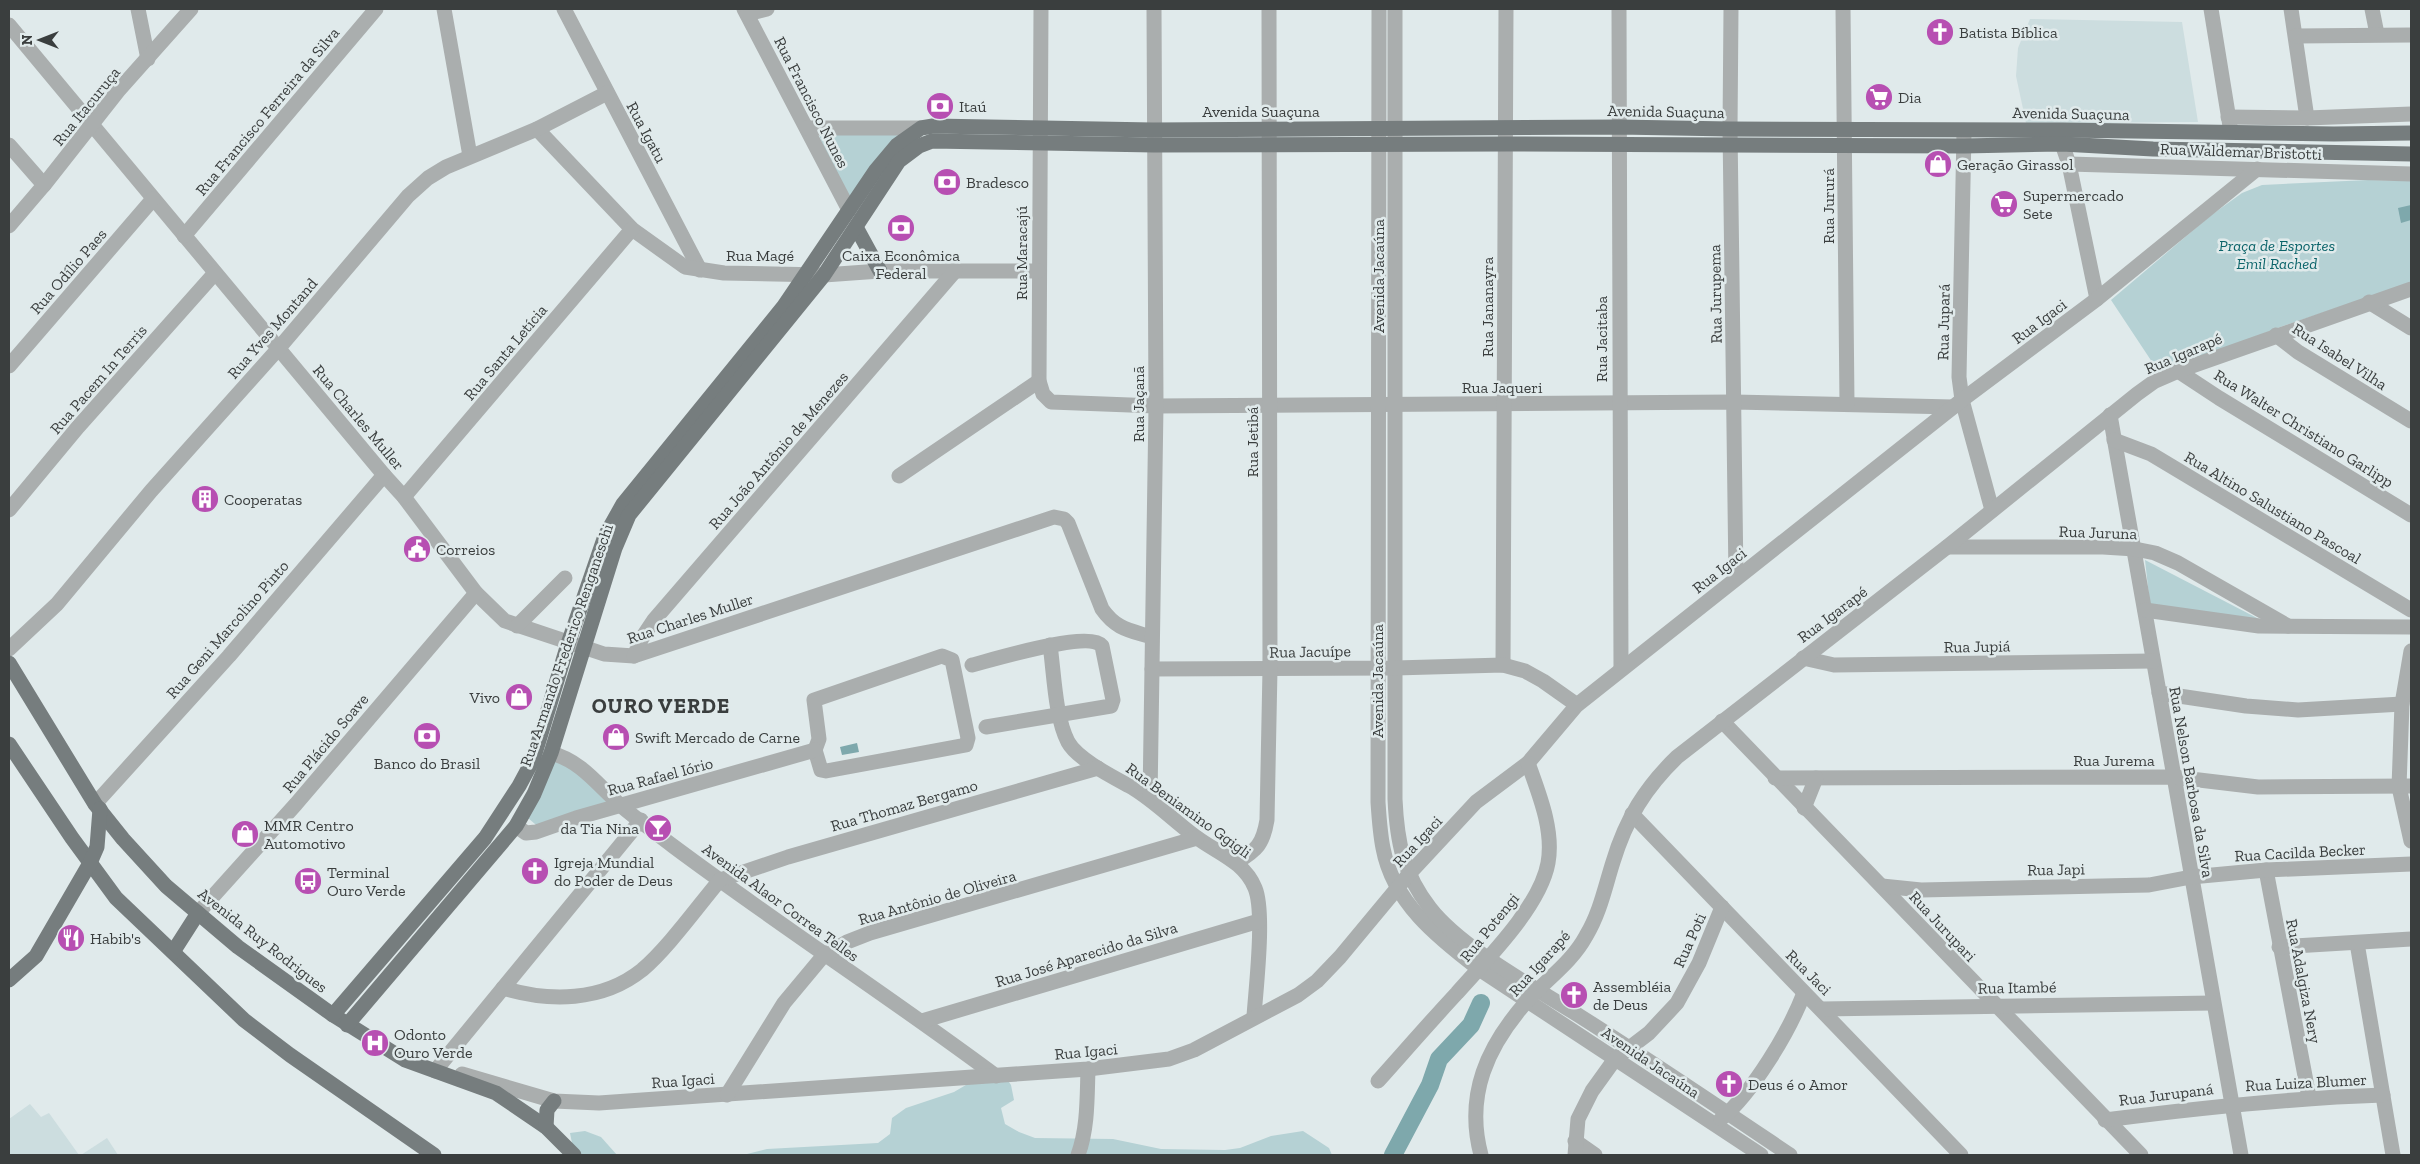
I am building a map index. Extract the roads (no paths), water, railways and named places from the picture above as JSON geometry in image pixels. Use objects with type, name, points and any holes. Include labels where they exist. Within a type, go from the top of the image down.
[{"type":"main road","name":"Avenida Suaçuna","points":[[921,128],[933,126],[1039,135],[1153,137],[1270,144],[1388,136]]},
{"type":"main road","name":"Avenida Suaçuna","points":[[1153,137],[1270,128],[1388,136],[1506,136],[1619,127],[2351,134],[2408,130]]},
{"type":"main road","name":"Rua Armando Frederico Renganeschi","points":[[333,1015],[442,890],[506,809],[533,760],[568,644],[605,536],[623,504],[784,306],[876,170],[897,145],[921,128]]},
{"type":"main road","points":[[2408,130],[2400,143],[2408,157]]},
{"type":"main road","name":"Avenida Suaçuna","points":[[932,141],[1039,135]]},
{"type":"main road","name":"Avenida Suaçuna","points":[[1506,136],[1619,145],[1964,146],[2062,144],[2153,149],[2408,157]]},
{"type":"main road","name":"Rua Armando Frederico Renganeschi","points":[[348,1025],[516,826],[534,794],[551,753],[615,548],[629,515],[824,275],[899,161],[919,146],[932,141]]},
{"type":"main road","points":[[856,227],[880,270]]},
{"type":"main road","name":"Avenida Ruy Rodrigues","points":[[9,663],[97,807],[122,839],[166,886],[238,947],[348,1025],[405,1060],[437,1069],[496,1094],[546,1127],[574,1155]]},
{"type":"main road","points":[[9,676],[32,702]]},
{"type":"main road","points":[[9,744],[116,898],[259,1032],[434,1155]]},
{"type":"main road","points":[[533,760],[551,753]]},
{"type":"main road","points":[[9,980],[36,956],[90,863],[97,848],[97,807]]},
{"type":"main road","points":[[506,809],[516,826]]},
{"type":"main road","points":[[456,872],[467,885]]},
{"type":"main road","points":[[173,952],[198,913]]},
{"type":"main road","points":[[546,1127],[547,1110],[554,1101]]},
{"type":"street","points":[[138,9],[148,60]]},
{"type":"street","name":"Rua Itacuruça","points":[[9,226],[118,91],[148,60],[191,9]]},
{"type":"street","name":"Rua Francisco Ferreira da Silva","points":[[184,236],[376,9]]},
{"type":"street","points":[[444,9],[470,156]]},
{"type":"street","name":"Rua Igatu","points":[[564,9],[700,270]]},
{"type":"street","points":[[745,11],[767,9]]},
{"type":"street","name":"Rua Maracajú","points":[[1040,9],[1039,381],[1043,394],[1051,402]]},
{"type":"street","name":"Rua Jaçanã","points":[[1150,799],[1156,406],[1153,137],[1154,9]]},
{"type":"street","name":"Rua Jetibá","points":[[1237,862],[1254,852],[1264,838],[1267,820],[1270,669],[1269,9]]},
{"type":"street","name":"Avenida Jacaúna","points":[[1379,9],[1388,136],[1395,404],[1396,833],[1402,860],[1430,909],[1484,963]]},
{"type":"street","name":"Avenida Jacaúna","points":[[1395,9],[1388,136],[1378,404],[1378,802],[1383,849],[1397,890],[1416,914],[1444,943],[1484,963],[1533,995],[1630,1048],[1790,1155]]},
{"type":"street","name":"Rua Jananayra","points":[[1503,665],[1506,9]]},
{"type":"street","name":"Rua Jacitaba","points":[[1619,9],[1621,669]]},
{"type":"street","name":"Rua Jurupema","points":[[1731,9],[1730,145],[1736,578]]},
{"type":"street","name":"Rua Jururá","points":[[1843,9],[1847,404]]},
{"type":"street","points":[[2210,9],[2232,133]]},
{"type":"street","points":[[2291,9],[2307,118]]},
{"type":"street","points":[[2372,9],[2377,34]]},
{"type":"street","name":"Rua Francisco Nunes","points":[[745,11],[849,210]]},
{"type":"street","name":"Rua Charles Muller","points":[[9,25],[39,64],[93,124],[153,199],[404,497],[476,593],[497,615],[517,626],[568,644],[619,657],[634,656],[1054,517],[1060,517],[1068,523],[1102,609],[1109,619],[1123,629],[1151,637]]},
{"type":"street","points":[[2296,36],[2411,35]]},
{"type":"street","name":"Rua Yves Montand","points":[[9,649],[57,604],[151,491],[279,348],[408,196],[440,170],[537,129],[607,93]]},
{"type":"street","points":[[2228,117],[2307,118],[2411,114]]},
{"type":"street","points":[[807,128],[921,128]]},
{"type":"street","name":"Rua Magé","points":[[537,129],[632,229],[673,261],[685,267],[724,274],[808,273],[824,275],[880,270],[1038,271]]},
{"type":"street","name":"Rua Jupará","points":[[1964,130],[1958,403],[1992,510]]},
{"type":"street","points":[[2062,144],[2069,164],[2097,299]]},
{"type":"street","points":[[9,145],[44,185]]},
{"type":"street","name":"Rua Waldemar Bristotti","points":[[2069,164],[2411,174]]},
{"type":"street","name":"Rua Igaci","points":[[437,1069],[554,1101],[599,1103],[1088,1069],[1170,1058],[1194,1050],[1298,994],[1317,981],[1340,957],[1409,874],[1476,802],[1528,763],[1577,705],[1958,403],[2097,299],[2257,169]]},
{"type":"street","name":"Rua Odílio Paes","points":[[9,366],[153,199]]},
{"type":"street","name":"Rua Santa Letícia","points":[[404,497],[632,229]]},
{"type":"street","name":"Rua João Antônio de Menezes","points":[[634,656],[642,638],[654,620],[955,270]]},
{"type":"street","name":"Rua Pacem In Terris","points":[[9,510],[78,427],[215,273]]},
{"type":"street","name":"Rua Igarapé","points":[[1481,1155],[1475,1132],[1474,1109],[1479,1084],[1487,1060],[1500,1036],[1533,995],[1570,959],[1586,938],[1597,916],[1620,840],[1643,793],[1658,775],[1722,721],[1947,547],[2110,415],[2155,382],[2178,371],[2276,335],[2411,289]]},
{"type":"street","points":[[2369,302],[2411,328]]},
{"type":"street","name":"Rua Isabel Vilha","points":[[2276,335],[2298,352],[2411,421]]},
{"type":"street","name":"Rua Walter Christiano Garlipp","points":[[2178,371],[2218,398],[2411,515]]},
{"type":"street","points":[[899,476],[1039,381]]},
{"type":"street","name":"Rua Jaqueri","points":[[1051,402],[1156,406],[1734,402],[1958,403]]},
{"type":"street","name":"Rua Nelson Barbosa da Silva","points":[[2110,415],[2241,1155]]},
{"type":"street","name":"Rua Altino Salustiano Pascoal","points":[[2114,440],[2151,454],[2411,610]]},
{"type":"street","name":"Rua Geni Marcolino Pinto","points":[[97,807],[384,475]]},
{"type":"street","name":"Rua Juruna","points":[[1947,547],[2135,549],[2155,553],[2178,563],[2288,626]]},
{"type":"street","points":[[517,626],[566,578]]},
{"type":"street","name":"Rua Plácido Soave","points":[[198,913],[296,804],[476,593]]},
{"type":"street","points":[[2145,610],[2259,626],[2411,627]]},
{"type":"street","points":[[972,665],[1050,645],[1095,641],[1100,644],[1113,700],[1108,708],[986,728]]},
{"type":"street","points":[[1050,645],[1060,716]]},
{"type":"street","points":[[2411,652],[2402,704],[2405,786],[2411,841]]},
{"type":"street","points":[[942,656],[952,660],[968,738],[966,745],[826,771],[820,768],[815,750],[819,738],[814,699],[942,656]]},
{"type":"street","name":"Rua Jupiá","points":[[1802,658],[1834,665],[2153,661]]},
{"type":"street","name":"Rua Jacuípe","points":[[1152,669],[1395,668],[1503,665],[1525,671],[1544,681],[1577,705]]},
{"type":"street","points":[[2159,693],[2279,709],[2402,704]]},
{"type":"street","name":"Rua Beniamino Ggigli","points":[[1060,716],[1068,741],[1073,748],[1098,768],[1150,799],[1197,838],[1237,862],[1256,888],[1259,921],[1254,1016]]},
{"type":"street","name":"Rua Jurupari","points":[[1722,721],[1804,808],[1882,886],[1908,916],[2141,1155]]},
{"type":"street","name":"Rua Rafael Iório","points":[[516,826],[526,833],[536,832],[620,805],[815,750]]},
{"type":"street","name":"Avenida Alaor Correa Telles","points":[[551,753],[564,756],[584,769],[620,805],[720,880],[824,955],[922,1021],[996,1076]]},
{"type":"street","name":"Rua Potengi","points":[[1378,1081],[1484,963],[1534,899],[1548,863],[1548,830],[1528,763]]},
{"type":"street","name":"Rua Thomaz Bergamo","points":[[720,880],[788,857],[1098,768]]},
{"type":"street","name":"Rua Jurema","points":[[1775,778],[2174,777],[2258,786],[2405,786]]},
{"type":"street","points":[[1804,808],[1816,778]]},
{"type":"street","name":"Rua Jaci","points":[[1632,814],[1961,1155]]},
{"type":"street","points":[[437,1069],[641,820]]},
{"type":"street","name":"Rua Antônio de Oliveira","points":[[727,1095],[784,1003],[824,955],[847,942],[870,933],[1197,838]]},
{"type":"street","name":"Rua Cacilda Becker","points":[[2191,877],[2266,870],[2411,864]]},
{"type":"street","name":"Rua Adalgiza Nery","points":[[2266,870],[2309,1097]]},
{"type":"street","name":"Rua Japi","points":[[1882,886],[1921,890],[2149,885],[2191,877]]},
{"type":"street","points":[[503,988],[545,998],[580,995],[617,985],[642,970],[720,880]]},
{"type":"street","points":[[1908,916],[1911,901],[1921,890]]},
{"type":"street","name":"Rua Poti","points":[[1575,1148],[1578,1119],[1583,1106],[1615,1059],[1665,1018],[1677,1004],[1699,963],[1722,907]]},
{"type":"street","name":"Rua José Aparecido da Silva","points":[[922,1021],[1259,921]]},
{"type":"street","points":[[2279,946],[2411,939]]},
{"type":"street","points":[[2357,943],[2393,1155]]},
{"type":"street","points":[[1714,1124],[1728,1113],[1740,1099],[1785,1034],[1804,993]]},
{"type":"street","name":"Avenida Jacaúna","points":[[1533,995],[1615,1059],[1761,1155]]},
{"type":"street","name":"Rua Itambé","points":[[1822,1009],[2213,1003]]},
{"type":"street","points":[[1078,1155],[1086,1122],[1088,1069]]},
{"type":"street","name":"Rua Luiza Blumer","points":[[2231,1104],[2309,1097],[2383,1095]]},
{"type":"street","name":"Rua Jurupaná","points":[[2105,1120],[2231,1104]]},
{"type":"street","points":[[1575,1148],[1595,1155]]},
{"type":"waterway","points":[[1393,1155],[1430,1085],[1439,1059],[1471,1025],[1481,1003]]},
{"type":"place","name":"Batista Bíblica","points":[[1940,32]]},
{"type":"place","name":"Dia","points":[[1879,97]]},
{"type":"place","name":"Itaú","points":[[940,106]]},
{"type":"place","name":"Geração Girassol","points":[[1938,164]]},
{"type":"place","name":"Bradesco","points":[[947,182]]},
{"type":"place","name":"Supermercado Sete","points":[[2004,204]]},
{"type":"place","name":"Caixa Econômica Federal","points":[[901,228]]},
{"type":"place","name":"Cooperatas","points":[[205,499]]},
{"type":"place","name":"Correios","points":[[417,549]]},
{"type":"place","name":"Vivo","points":[[519,697]]},
{"type":"place","name":"Banco do Brasil","points":[[427,736]]},
{"type":"place","name":"Swift Mercado de Carne","points":[[616,737]]},
{"type":"place","name":"da Tia Nina","points":[[658,828]]},
{"type":"place","name":"MMR Centro Automotivo","points":[[245,834]]},
{"type":"place","name":"Igreja Mundial do Poder de Deus","points":[[535,871]]},
{"type":"place","name":"Terminal Ouro Verde","points":[[308,881]]},
{"type":"place","name":"Habib's","points":[[71,938]]},
{"type":"place","name":"Assembléia de Deus","points":[[1574,995]]},
{"type":"place","name":"Odonto Ouro Verde","points":[[375,1043]]},
{"type":"place","name":"Deus é o Amor","points":[[1729,1084]]},
{"type":"district","name":"OURO VERDE","points":[[661,706]]},
{"type":"park label","name":"Praça de Esportes Emil Rached","points":[[2277,254]]}]
